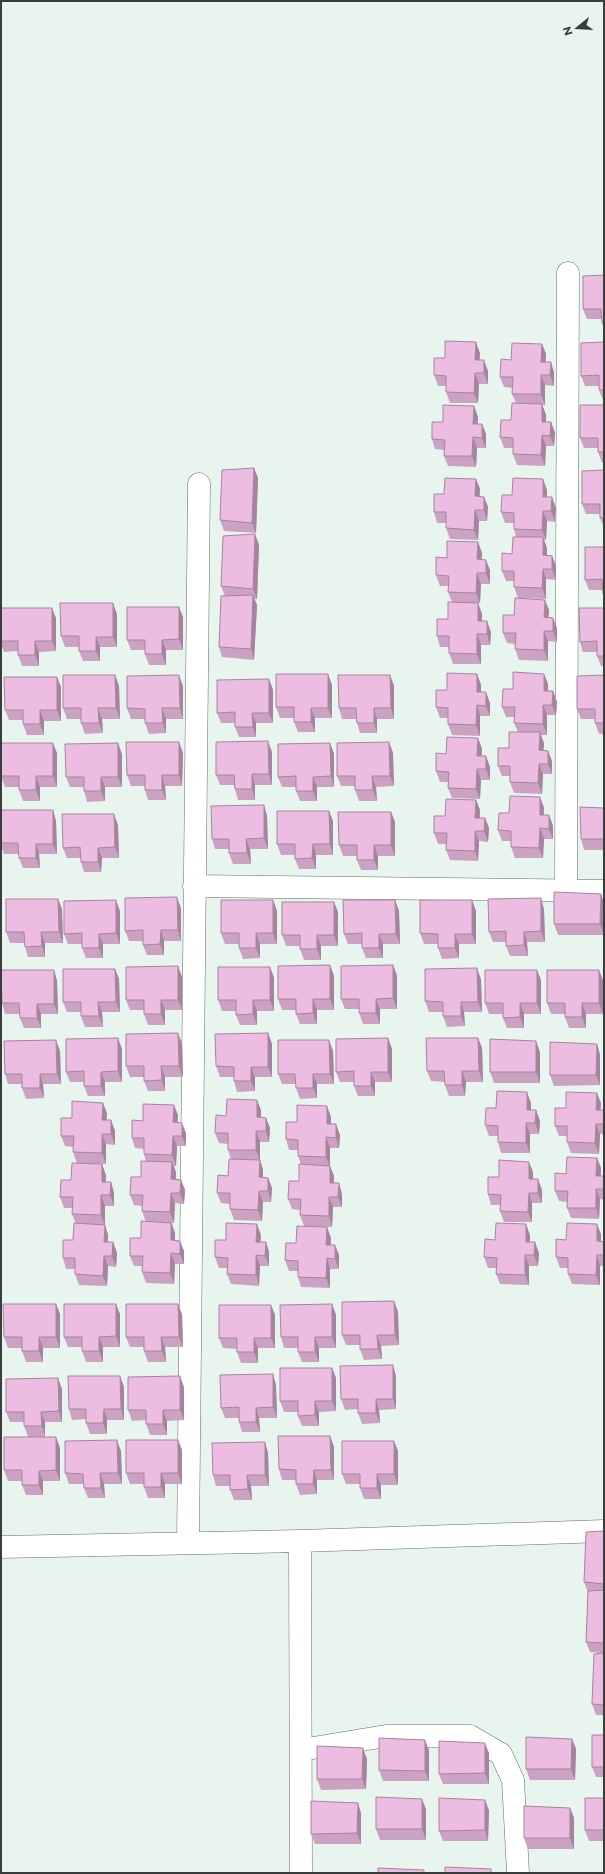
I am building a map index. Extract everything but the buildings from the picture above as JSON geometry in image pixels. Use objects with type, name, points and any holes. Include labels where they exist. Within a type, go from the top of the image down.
[{"type":"street","points":[[566,891],[568,273]]},
{"type":"street","points":[[188,1543],[199,484]]},
{"type":"street","points":[[194,886],[604,891]]},
{"type":"street","points":[[1,1547],[300,1541],[604,1531]]},
{"type":"street","points":[[300,1541],[301,1873]]},
{"type":"street","points":[[301,1750],[386,1736],[470,1736],[495,1750],[501,1754],[514,1780],[518,1873]]}]
